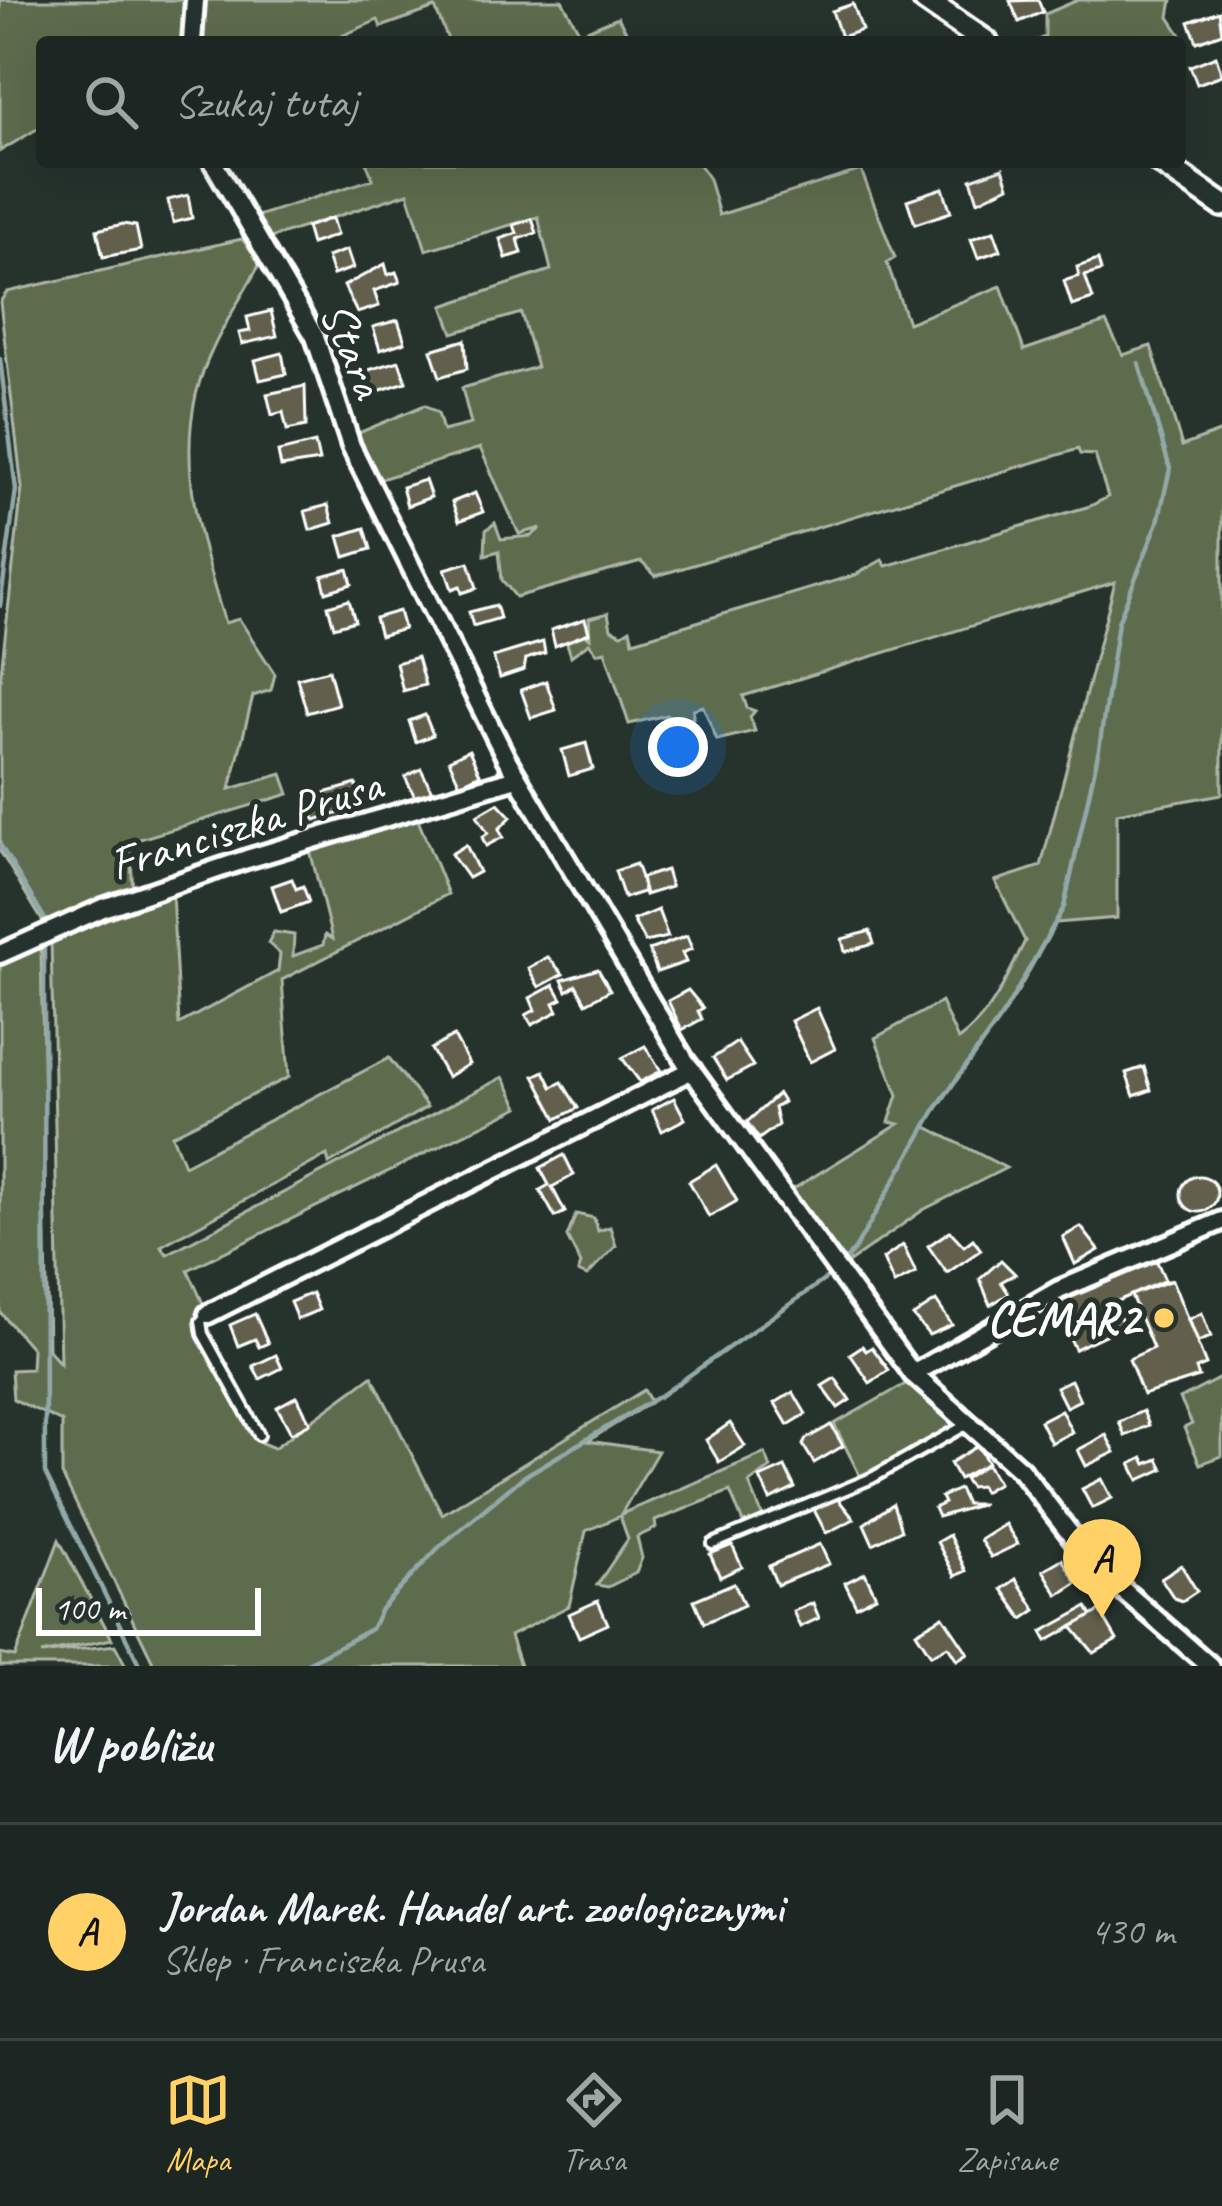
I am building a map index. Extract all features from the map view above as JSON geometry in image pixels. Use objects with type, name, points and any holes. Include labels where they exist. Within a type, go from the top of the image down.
[{"type":"street","points":[[192,36],[195,0]]},
{"type":"street","points":[[926,0],[977,36]]},
{"type":"street","name":"Stara","points":[[216,168],[315,337],[351,446],[516,778]]},
{"type":"street","points":[[1169,168],[1222,205]]},
{"type":"street","points":[[516,778],[692,1070],[913,1373],[1021,1470],[1094,1565],[1210,1666]]},
{"type":"street","name":"Franciszka Prusa","points":[[0,953],[103,908],[247,859],[516,778]]},
{"type":"street","points":[[208,1314],[692,1070]]},
{"type":"street","points":[[913,1373],[1059,1290],[1222,1221]]},
{"type":"lane","points":[[208,1314],[201,1321],[202,1334],[259,1435]]},
{"type":"lane","points":[[713,1544],[872,1478],[968,1424]]},
{"type":"green space","points":[[0,0],[562,0],[580,33],[618,17],[629,36],[447,36],[435,8],[381,27],[378,20],[342,36],[36,36],[36,130],[0,151]]},
{"type":"green space","points":[[1078,0],[1172,0],[1169,17],[1181,36],[1045,36],[1045,14]]},
{"type":"green space","points":[[368,168],[701,168],[719,215],[861,170],[895,258],[887,263],[908,323],[1001,286],[1024,350],[1106,322],[1123,355],[1151,346],[1182,446],[1222,431],[1222,794],[1117,813],[1117,918],[1056,923],[1018,991],[925,1126],[1006,1168],[923,1210],[841,1268],[787,1193],[899,1124],[889,1122],[898,1095],[875,1038],[941,1002],[958,1040],[980,1019],[1005,982],[1025,941],[995,881],[1041,866],[1115,582],[743,696],[747,708],[755,711],[750,717],[755,731],[717,740],[703,706],[693,709],[693,718],[671,724],[667,715],[629,724],[605,651],[597,653],[589,643],[571,656],[565,637],[583,633],[590,638],[589,618],[608,613],[611,629],[622,634],[630,629],[633,641],[855,575],[882,560],[886,566],[1090,506],[1108,497],[1095,455],[1080,454],[1078,449],[656,576],[641,562],[516,597],[502,580],[499,551],[485,555],[486,530],[495,523],[501,539],[531,536],[541,528],[519,534],[480,448],[375,481],[356,434],[425,405],[438,413],[443,431],[471,424],[462,388],[537,367],[521,313],[453,333],[443,306],[551,270],[538,217],[426,250],[408,193],[268,239],[254,217],[373,179]]},
{"type":"green space","points":[[242,239],[261,262],[201,378],[191,424],[191,482],[201,539],[225,623],[239,619],[275,674],[271,690],[253,696],[230,789],[282,774],[289,794],[130,842],[133,893],[46,927],[0,851],[0,681],[22,488],[0,302],[7,292]]},
{"type":"green space","points":[[416,815],[448,894],[282,980],[289,1077],[172,1135],[184,1165],[389,1058],[427,1107],[329,1164],[327,1155],[161,1246],[167,1254],[503,1077],[519,1107],[188,1270],[206,1310],[198,1316],[196,1331],[257,1441],[274,1448],[372,1376],[442,1514],[644,1390],[651,1402],[588,1441],[658,1451],[621,1514],[765,1453],[771,1468],[749,1483],[765,1522],[743,1523],[730,1491],[655,1521],[656,1528],[637,1537],[642,1558],[636,1573],[608,1587],[597,1585],[628,1539],[620,1516],[586,1531],[569,1606],[510,1636],[520,1666],[155,1666],[62,1475],[62,1422],[13,1399],[11,1370],[31,1369],[32,1349],[0,1312],[0,963],[41,946],[48,1350],[60,1363],[51,939],[172,892],[179,1024],[278,971],[280,954],[268,943],[274,932],[294,935],[293,956],[323,945],[325,935],[332,939],[309,846]]},
{"type":"green space","points":[[576,1214],[594,1218],[598,1231],[610,1227],[616,1246],[587,1276],[578,1272],[581,1264],[567,1237]]},
{"type":"green space","points":[[1222,1377],[1222,1456],[1200,1464],[1184,1428],[1192,1424],[1180,1399]]},
{"type":"green space","points":[[909,1382],[960,1423],[860,1476],[834,1424]]},
{"type":"green space","points":[[59,1540],[112,1639],[41,1654],[115,1645],[126,1666],[0,1666],[0,1654],[15,1657]]},
{"type":"building","points":[[1038,0],[1043,12],[1019,22],[1010,1]]},
{"type":"building","points":[[853,4],[862,30],[841,36],[832,11]]},
{"type":"building","points":[[1219,11],[1222,33],[1197,42],[1189,22]]},
{"type":"building","points":[[1216,56],[1222,75],[1197,84],[1190,66]]},
{"type":"building","points":[[1003,168],[1009,186],[978,201],[971,179]]},
{"type":"building","points":[[943,188],[951,212],[915,224],[907,200]]},
{"type":"building","points":[[188,195],[192,218],[173,223],[168,200]]},
{"type":"building","points":[[332,218],[337,235],[311,244],[306,227]]},
{"type":"building","points":[[532,219],[537,233],[518,239],[522,253],[506,258],[500,239],[517,233],[514,225]]},
{"type":"building","points":[[136,226],[141,250],[103,257],[97,230]]},
{"type":"building","points":[[994,231],[1001,250],[978,258],[971,239]]},
{"type":"building","points":[[347,250],[353,268],[333,275],[327,257]]},
{"type":"building","points":[[1098,260],[1101,271],[1085,276],[1093,299],[1072,306],[1064,281],[1079,276],[1077,267]]},
{"type":"building","points":[[385,264],[388,275],[396,272],[400,282],[374,291],[379,306],[357,313],[344,286]]},
{"type":"building","points":[[271,311],[277,336],[242,344],[239,333],[250,331],[247,317]]},
{"type":"building","points":[[398,320],[405,342],[380,350],[373,327]]},
{"type":"building","points":[[465,340],[467,369],[440,377],[431,350]]},
{"type":"building","points":[[282,353],[286,374],[260,380],[255,360]]},
{"type":"building","points":[[399,361],[406,382],[372,393],[365,371]]},
{"type":"building","points":[[305,386],[306,426],[287,430],[283,412],[272,415],[267,394]]},
{"type":"building","points":[[315,443],[319,461],[281,467],[278,452]]},
{"type":"building","points":[[425,480],[431,497],[407,506],[402,487]]},
{"type":"building","points":[[475,493],[483,512],[459,521],[452,502]]},
{"type":"building","points":[[328,505],[333,523],[310,530],[305,511]]},
{"type":"building","points":[[365,528],[371,549],[345,557],[339,536]]},
{"type":"building","points":[[469,562],[477,588],[462,593],[460,586],[452,589],[445,569]]},
{"type":"building","points":[[348,569],[352,584],[326,592],[322,576]]},
{"type":"building","points":[[349,600],[355,621],[334,627],[328,606]]},
{"type":"building","points":[[496,605],[500,618],[473,626],[469,612]]},
{"type":"building","points":[[399,611],[404,629],[380,636],[375,618]]},
{"type":"building","points":[[585,619],[589,633],[555,646],[551,630]]},
{"type":"building","points":[[543,642],[545,653],[526,659],[524,670],[500,678],[493,657]]},
{"type":"building","points":[[417,657],[425,685],[403,691],[396,663]]},
{"type":"building","points":[[329,670],[338,704],[307,713],[297,678]]},
{"type":"building","points":[[546,681],[556,710],[531,718],[521,690]]},
{"type":"building","points":[[425,715],[433,735],[416,742],[409,721]]},
{"type":"building","points":[[586,743],[593,769],[569,776],[562,750]]},
{"type":"building","points":[[469,750],[480,774],[460,784],[449,760]]},
{"type":"building","points":[[421,769],[432,791],[416,799],[405,777]]},
{"type":"building","points":[[356,784],[363,807],[315,820],[309,801],[314,796]]},
{"type":"building","points":[[498,803],[511,817],[499,829],[503,837],[486,846],[482,837],[488,833],[477,815]]},
{"type":"building","points":[[466,845],[479,872],[468,878],[451,854]]},
{"type":"building","points":[[636,864],[646,891],[624,898],[615,871]]},
{"type":"building","points":[[666,870],[671,887],[645,895],[641,878]]},
{"type":"building","points":[[292,879],[296,889],[303,886],[309,902],[281,912],[272,886]]},
{"type":"building","points":[[658,910],[668,937],[645,942],[633,920]]},
{"type":"building","points":[[870,931],[874,944],[845,952],[842,939]]},
{"type":"building","points":[[687,936],[692,949],[682,953],[686,962],[657,972],[649,950]]},
{"type":"building","points":[[548,957],[563,974],[539,987],[528,968]]},
{"type":"building","points":[[598,969],[610,990],[586,1003],[576,985],[567,991],[562,980]]},
{"type":"building","points":[[554,985],[562,999],[554,1003],[558,1011],[532,1025],[526,1015],[535,1010],[530,998]]},
{"type":"building","points":[[688,990],[703,1008],[698,1011],[702,1019],[682,1030],[668,1001]]},
{"type":"building","points":[[817,1008],[835,1049],[810,1062],[791,1021]]},
{"type":"building","points":[[454,1036],[469,1064],[447,1077],[431,1049]]},
{"type":"building","points":[[737,1042],[753,1066],[727,1080],[713,1058]]},
{"type":"building","points":[[645,1046],[661,1071],[640,1082],[622,1058]]},
{"type":"building","points":[[1144,1067],[1151,1090],[1134,1096],[1126,1073]]},
{"type":"building","points":[[544,1071],[552,1087],[562,1082],[578,1108],[557,1119],[534,1076]]},
{"type":"building","points":[[778,1094],[783,1102],[774,1108],[778,1125],[759,1139],[747,1122]]},
{"type":"building","points":[[674,1098],[685,1119],[662,1131],[652,1110]]},
{"type":"building","points":[[564,1155],[574,1175],[552,1187],[565,1212],[555,1217],[540,1190],[549,1185],[540,1168]]},
{"type":"building","points":[[716,1165],[737,1201],[709,1217],[689,1181]]},
{"type":"building","points":[[1199,1176],[1211,1182],[1217,1194],[1211,1206],[1199,1212],[1187,1206],[1181,1194],[1187,1182]]},
{"type":"building","points":[[1081,1227],[1099,1250],[1075,1264],[1063,1237]]},
{"type":"building","points":[[950,1231],[964,1246],[973,1239],[981,1250],[947,1273],[928,1246]]},
{"type":"building","points":[[903,1245],[916,1273],[894,1284],[883,1259]]},
{"type":"building","points":[[1155,1257],[1165,1280],[1113,1303],[1124,1326],[1075,1349],[1054,1303]]},
{"type":"building","points":[[1001,1260],[1015,1274],[1001,1282],[1009,1294],[990,1305],[980,1279]]},
{"type":"building","name":"CEMAR2","points":[[1172,1280],[1206,1365],[1196,1369],[1199,1377],[1143,1395],[1129,1359],[1153,1348],[1131,1295]]},
{"type":"building","points":[[312,1293],[319,1310],[297,1319],[290,1302]]},
{"type":"building","points":[[936,1301],[952,1325],[929,1335],[913,1316]]},
{"type":"building","points":[[1202,1313],[1211,1337],[1198,1342],[1189,1319]]},
{"type":"building","points":[[255,1314],[268,1343],[259,1347],[255,1339],[238,1346],[230,1325]]},
{"type":"building","points":[[862,1346],[866,1351],[872,1347],[889,1370],[870,1383],[850,1354]]},
{"type":"building","points":[[276,1355],[282,1368],[260,1379],[253,1366]]},
{"type":"building","points":[[835,1378],[850,1400],[838,1408],[822,1386]]},
{"type":"building","points":[[1071,1380],[1080,1400],[1066,1407],[1056,1387]]},
{"type":"building","points":[[793,1392],[806,1414],[788,1425],[775,1403]]},
{"type":"building","points":[[297,1396],[310,1423],[291,1433],[277,1407]]},
{"type":"building","points":[[1061,1410],[1072,1432],[1051,1443],[1040,1421]]},
{"type":"building","points":[[1143,1411],[1149,1425],[1125,1436],[1119,1422]]},
{"type":"building","points":[[730,1423],[745,1446],[719,1462],[706,1440]]},
{"type":"building","points":[[831,1425],[843,1446],[814,1463],[803,1445]]},
{"type":"building","points":[[1106,1435],[1115,1452],[1086,1466],[1078,1450]]},
{"type":"building","points":[[978,1446],[988,1463],[959,1479],[950,1463]]},
{"type":"building","points":[[1143,1458],[1146,1464],[1158,1459],[1163,1469],[1139,1480],[1131,1464]]},
{"type":"building","points":[[987,1464],[998,1483],[983,1492],[980,1486],[970,1487],[964,1479]]},
{"type":"building","points":[[785,1467],[795,1488],[770,1500],[760,1478]]},
{"type":"building","points":[[1102,1479],[1112,1498],[1092,1508],[1082,1489]]},
{"type":"building","points":[[959,1489],[966,1504],[983,1504],[938,1517],[934,1508],[944,1503],[941,1497]]},
{"type":"building","points":[[837,1498],[854,1519],[826,1533],[814,1510]]},
{"type":"building","points":[[893,1504],[901,1530],[873,1544],[864,1524]]},
{"type":"building","points":[[1005,1524],[1018,1544],[991,1557],[980,1540]]},
{"type":"building","points":[[949,1535],[966,1571],[955,1576],[937,1542]]},
{"type":"building","points":[[820,1544],[829,1564],[777,1585],[769,1566]]},
{"type":"building","points":[[732,1545],[742,1567],[720,1577],[710,1554]]},
{"type":"building","points":[[1062,1559],[1077,1583],[1058,1595],[1043,1570]]},
{"type":"building","points":[[1181,1565],[1197,1591],[1182,1601],[1174,1598],[1161,1578]]},
{"type":"building","points":[[865,1573],[876,1596],[856,1606],[845,1583]]},
{"type":"building","points":[[1016,1579],[1036,1610],[1023,1619],[1002,1589]]},
{"type":"building","points":[[734,1583],[744,1605],[704,1623],[694,1600]]},
{"type":"building","points":[[598,1601],[608,1624],[579,1637],[569,1614]]},
{"type":"building","points":[[813,1603],[819,1618],[800,1627],[793,1611]]},
{"type":"building","points":[[1087,1607],[1092,1616],[1047,1641],[1042,1632]]},
{"type":"building","points":[[1100,1611],[1117,1640],[1094,1653],[1072,1627]]},
{"type":"building","points":[[943,1616],[968,1653],[957,1660],[948,1646],[931,1655],[916,1632]]},
{"type":"waterway","points":[[944,0],[954,7]]},
{"type":"waterway","points":[[965,15],[997,36]]},
{"type":"waterway","points":[[0,359],[16,490],[0,606]]},
{"type":"waterway","points":[[302,1666],[371,1629],[381,1609],[439,1547],[523,1477],[663,1394],[834,1273],[855,1249],[938,1105],[1004,1013],[1064,907],[1099,749],[1118,622],[1158,522],[1170,469],[1139,363]]},
{"type":"waterway","points":[[0,845],[46,921]]},
{"type":"waterway","points":[[44,943],[45,1473],[140,1666]]},
{"type":"place","name":"CEMAR2","points":[[1164,1318]]},
{"type":"place","name":"Jordan Marek. Handel art. zoologicznymi","points":[[1102,1618]]}]
